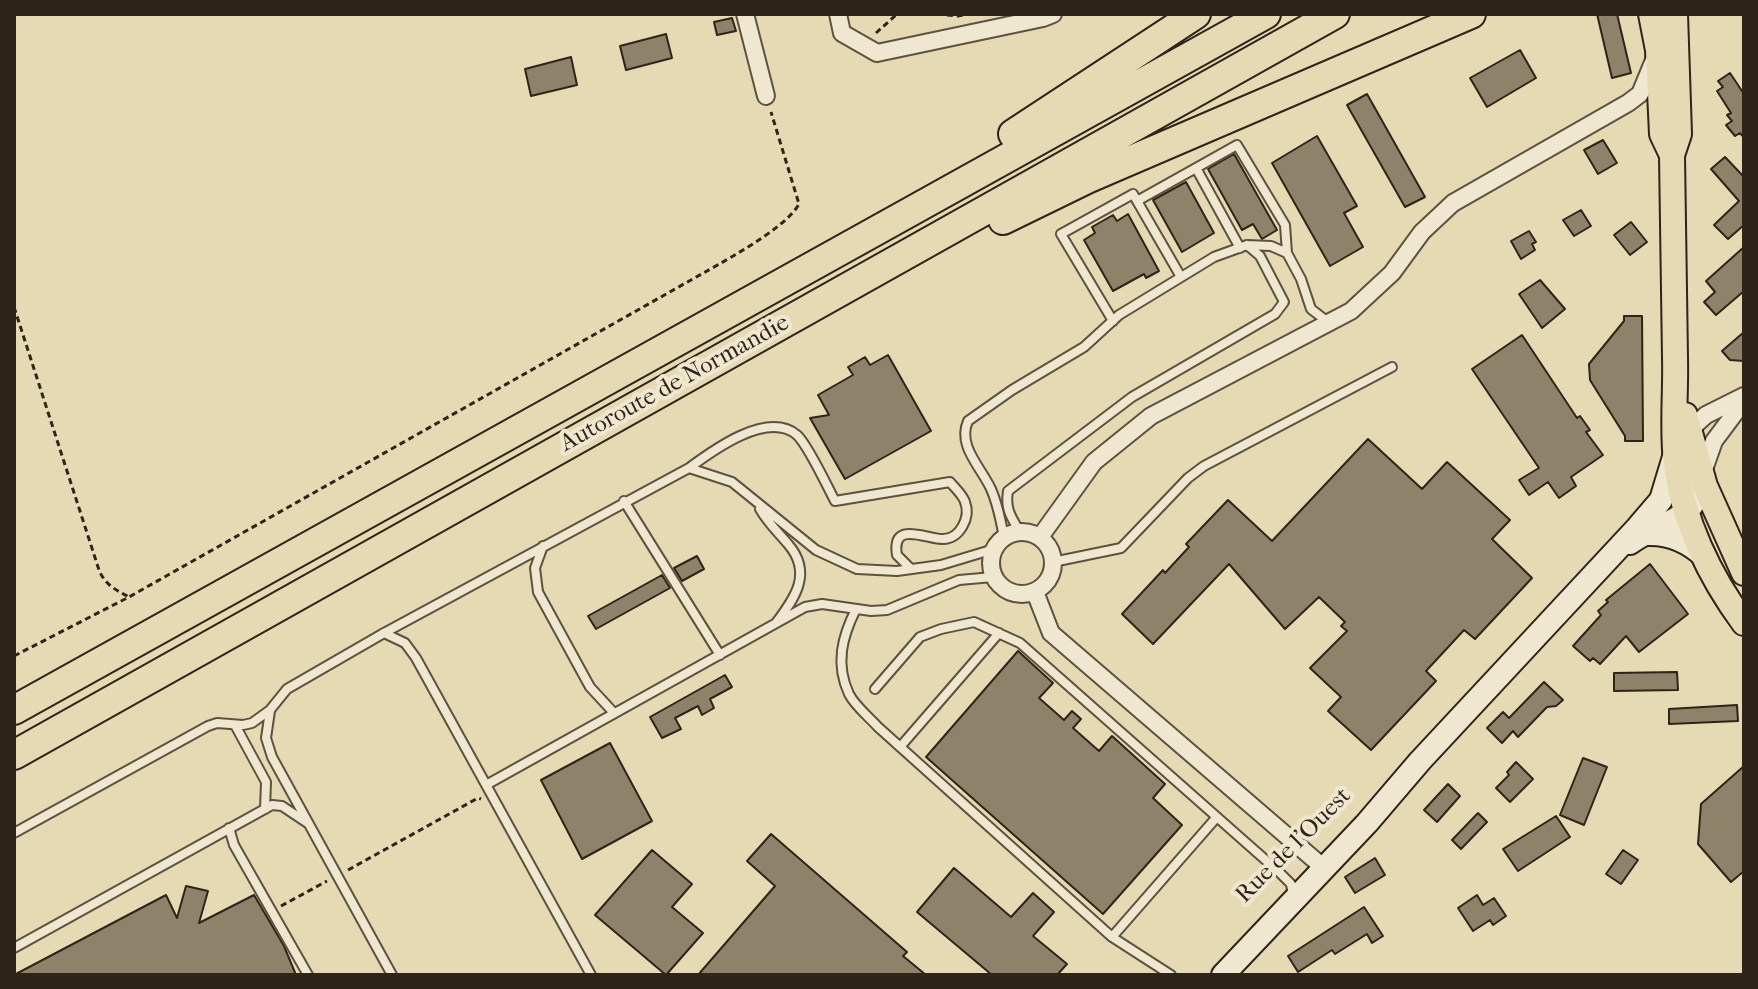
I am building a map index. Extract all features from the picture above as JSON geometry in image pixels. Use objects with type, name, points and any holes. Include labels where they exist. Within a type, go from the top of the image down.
[{"type":"highway","points":[[901,216],[943,177],[1196,14]]},
{"type":"highway","name":"Autoroute de Normandie","points":[[16,708],[1266,14]]},
{"type":"highway","name":"Autoroute de Normandie","points":[[17,760],[1335,14]]},
{"type":"highway","points":[[952,229],[997,223],[1087,179],[1471,14]]},
{"type":"main road","points":[[1651,14],[1658,50],[1662,134],[1672,155]]},
{"type":"main road","points":[[1675,14],[1679,134],[1672,155],[1678,387],[1702,477],[1744,573]]},
{"type":"main road","points":[[1690,438],[1681,504],[1719,585],[1744,623]]},
{"type":"main road","points":[[1613,555],[1641,535],[1673,523],[1681,504],[1702,477]]},
{"type":"main road","points":[[1681,504],[1709,511],[1720,522]]},
{"type":"main road","points":[[1613,555],[1681,504]]},
{"type":"main road","points":[[1641,535],[1673,537],[1705,557]]},
{"type":"main road","name":"Rue de l'Ouest","points":[[1223,975],[1319,864],[1613,555]]},
{"type":"main road","name":"Rue de l'Ouest","points":[[1213,975],[1239,939],[1293,892]]},
{"type":"street","points":[[745,14],[766,96]]},
{"type":"street","points":[[838,14],[842,33],[877,53],[1053,14]]},
{"type":"street","points":[[1040,537],[1052,552],[1052,574],[1045,585],[1035,592],[1026,595],[1007,591],[993,577],[991,558],[1006,540],[1040,537],[1094,462],[1151,416],[1351,311],[1392,273],[1422,232],[1453,203],[1640,94],[1658,50]]},
{"type":"street","points":[[1690,438],[1744,398]]},
{"type":"street","points":[[1690,438],[1744,398]]},
{"type":"street","points":[[1035,592],[1051,633],[1319,864]]},
{"type":"lane","points":[[1137,201],[1237,145],[1285,225],[1287,253],[1301,279],[1311,309],[1329,323]]},
{"type":"lane","points":[[991,489],[1008,491],[1132,397],[1275,314],[1284,302],[1260,256],[1243,247],[1196,168]]},
{"type":"lane","points":[[1113,321],[1061,234],[1133,194],[1181,277]]},
{"type":"lane","points":[[1006,540],[991,489],[964,439],[968,421],[1012,390],[1084,347],[1113,321],[1214,257],[1243,247],[1271,246],[1287,253]]},
{"type":"lane","points":[[1053,562],[1121,548],[1204,466],[1392,367]]},
{"type":"lane","points":[[14,833],[199,730],[217,723],[252,723],[270,710],[287,689],[689,468],[728,440],[772,428],[787,430],[798,436],[835,501],[950,482],[965,502],[966,519],[957,534],[947,539],[915,533],[902,537],[897,543],[897,555],[911,569]]},
{"type":"lane","points":[[689,468],[732,482],[816,550],[857,569],[911,569],[941,565],[1006,540]]},
{"type":"lane","points":[[1006,540],[1008,491]]},
{"type":"lane","points":[[624,501],[720,655]]},
{"type":"lane","points":[[758,505],[769,525],[792,549],[798,562],[798,590],[773,626]]},
{"type":"lane","points":[[543,546],[535,568],[538,592],[590,687],[614,713]]},
{"type":"lane","points":[[486,785],[805,607],[822,604],[887,610],[959,580],[993,577]]},
{"type":"lane","points":[[856,609],[844,634],[841,649],[842,670],[850,696],[900,747],[1112,937],[1171,975]]},
{"type":"lane","points":[[875,689],[920,637],[941,629],[974,622],[1020,643],[1216,818],[1293,892]]},
{"type":"lane","points":[[384,633],[409,647],[591,975]]},
{"type":"lane","points":[[900,747],[999,633]]},
{"type":"lane","points":[[270,710],[266,730],[268,748],[392,975]]},
{"type":"lane","points":[[235,725],[266,782],[265,809]]},
{"type":"lane","points":[[14,948],[272,805],[282,806],[309,824]]},
{"type":"lane","points":[[1112,937],[1216,818]]},
{"type":"lane","points":[[229,828],[234,845],[308,975]]},
{"type":"path","points":[[864,45],[897,14]]},
{"type":"path","points":[[937,14],[969,14]]},
{"type":"path","points":[[14,656],[129,597],[691,280],[744,249],[787,217],[799,204],[766,96]]},
{"type":"path","points":[[14,307],[99,570],[113,589],[129,597]]},
{"type":"path","points":[[272,910],[478,798],[483,800],[492,796]]},
{"type":"building","points":[[1597,14],[1617,14],[1631,73],[1612,78]]},
{"type":"building","points":[[732,18],[736,31],[717,35],[714,22]]},
{"type":"building","points":[[666,34],[672,58],[626,70],[620,46]]},
{"type":"building","points":[[1520,50],[1536,78],[1487,107],[1470,78]]},
{"type":"building","points":[[571,57],[577,85],[531,96],[525,69]]},
{"type":"building","points":[[1730,73],[1744,94],[1744,138],[1740,133],[1735,136],[1726,125],[1732,121],[1727,115],[1731,113],[1717,91],[1723,87],[1718,81]]},
{"type":"building","points":[[1367,94],[1425,197],[1405,207],[1347,105]]},
{"type":"building","points":[[1317,136],[1357,206],[1344,213],[1363,247],[1330,266],[1272,163]]},
{"type":"building","points":[[1603,140],[1617,163],[1598,174],[1584,150]]},
{"type":"building","points":[[1234,154],[1277,230],[1262,239],[1253,224],[1242,230],[1208,169]]},
{"type":"building","points":[[1725,157],[1744,177],[1744,225],[1728,239],[1714,225],[1739,201],[1711,169]]},
{"type":"building","points":[[1186,182],[1214,233],[1182,252],[1153,200]]},
{"type":"building","points":[[1581,210],[1591,226],[1574,236],[1563,220]]},
{"type":"building","points":[[1128,214],[1159,271],[1146,278],[1144,274],[1113,291],[1084,240],[1095,233],[1092,227],[1113,215],[1117,221]]},
{"type":"building","points":[[1631,222],[1647,242],[1630,255],[1614,235]]},
{"type":"building","points":[[1529,231],[1536,242],[1532,244],[1535,250],[1521,259],[1511,241]]},
{"type":"building","points":[[1744,247],[1744,291],[1716,315],[1704,302],[1715,292],[1706,281]]},
{"type":"building","points":[[1540,280],[1565,309],[1542,328],[1519,294]]},
{"type":"building","points":[[1624,316],[1642,316],[1643,441],[1625,441],[1625,436],[1590,380],[1589,364],[1624,321]]},
{"type":"building","points":[[1744,332],[1744,361],[1730,360],[1722,351]]},
{"type":"building","points":[[1522,335],[1577,418],[1580,416],[1590,430],[1586,432],[1603,455],[1571,477],[1576,486],[1559,498],[1548,482],[1529,495],[1519,480],[1539,468],[1472,369]]},
{"type":"building","points":[[888,355],[931,431],[845,479],[810,418],[829,415],[818,395],[853,375],[848,367],[865,357],[870,365]]},
{"type":"building","points":[[1368,439],[1422,489],[1447,462],[1510,520],[1492,539],[1532,578],[1475,639],[1464,630],[1426,671],[1436,681],[1371,750],[1328,711],[1341,697],[1310,668],[1347,631],[1341,626],[1345,622],[1319,597],[1285,629],[1229,564],[1153,644],[1122,614],[1163,570],[1165,573],[1189,547],[1186,544],[1228,500],[1272,541]]},
{"type":"building","points":[[697,556],[704,569],[682,581],[674,568]]},
{"type":"building","points":[[1650,564],[1688,614],[1639,652],[1626,636],[1600,664],[1593,658],[1590,661],[1573,646],[1601,615],[1598,611],[1608,602],[1606,600]]},
{"type":"building","points":[[662,575],[670,588],[596,629],[588,616]]},
{"type":"building","points":[[1018,651],[1053,683],[1039,698],[1064,720],[1072,711],[1081,719],[1073,728],[1099,751],[1112,736],[1165,784],[1153,798],[1182,825],[1103,914],[926,757]]},
{"type":"building","points":[[1677,672],[1678,690],[1614,691],[1614,673]]},
{"type":"building","points":[[725,675],[732,687],[710,699],[714,708],[702,715],[698,706],[675,718],[681,729],[662,738],[650,717]]},
{"type":"building","points":[[1544,682],[1563,700],[1556,706],[1547,707],[1518,737],[1513,731],[1502,743],[1487,728],[1503,712],[1509,718]]},
{"type":"building","points":[[1737,705],[1738,721],[1669,724],[1669,709]]},
{"type":"building","points":[[610,743],[652,821],[582,859],[541,780]]},
{"type":"building","points":[[1583,758],[1607,767],[1584,825],[1560,815]]},
{"type":"building","points":[[1516,762],[1533,779],[1510,802],[1496,788]]},
{"type":"building","points":[[1744,766],[1744,871],[1731,882],[1698,844],[1701,804]]},
{"type":"building","points":[[1448,784],[1460,796],[1437,822],[1424,810]]},
{"type":"building","points":[[1478,813],[1487,822],[1461,849],[1452,840]]},
{"type":"building","points":[[1556,816],[1570,837],[1518,871],[1503,849]]},
{"type":"building","points":[[771,834],[907,952],[903,956],[926,975],[698,975],[775,886],[747,861]]},
{"type":"building","points":[[652,850],[692,884],[672,907],[703,933],[666,975],[595,915]]},
{"type":"building","points":[[1623,850],[1638,860],[1621,884],[1606,874]]},
{"type":"building","points":[[1375,858],[1385,875],[1355,893],[1345,877]]},
{"type":"building","points":[[954,868],[1011,917],[1033,893],[1054,912],[1033,936],[1067,964],[1057,975],[992,975],[917,912]]},
{"type":"building","points":[[186,886],[208,891],[199,923],[254,895],[284,946],[296,975],[14,975],[166,895],[177,918]]},
{"type":"building","points":[[1477,895],[1483,905],[1494,898],[1506,916],[1493,925],[1490,920],[1473,931],[1458,908]]},
{"type":"building","points":[[1364,907],[1383,936],[1372,943],[1367,934],[1335,954],[1332,950],[1298,972],[1288,956]]}]
